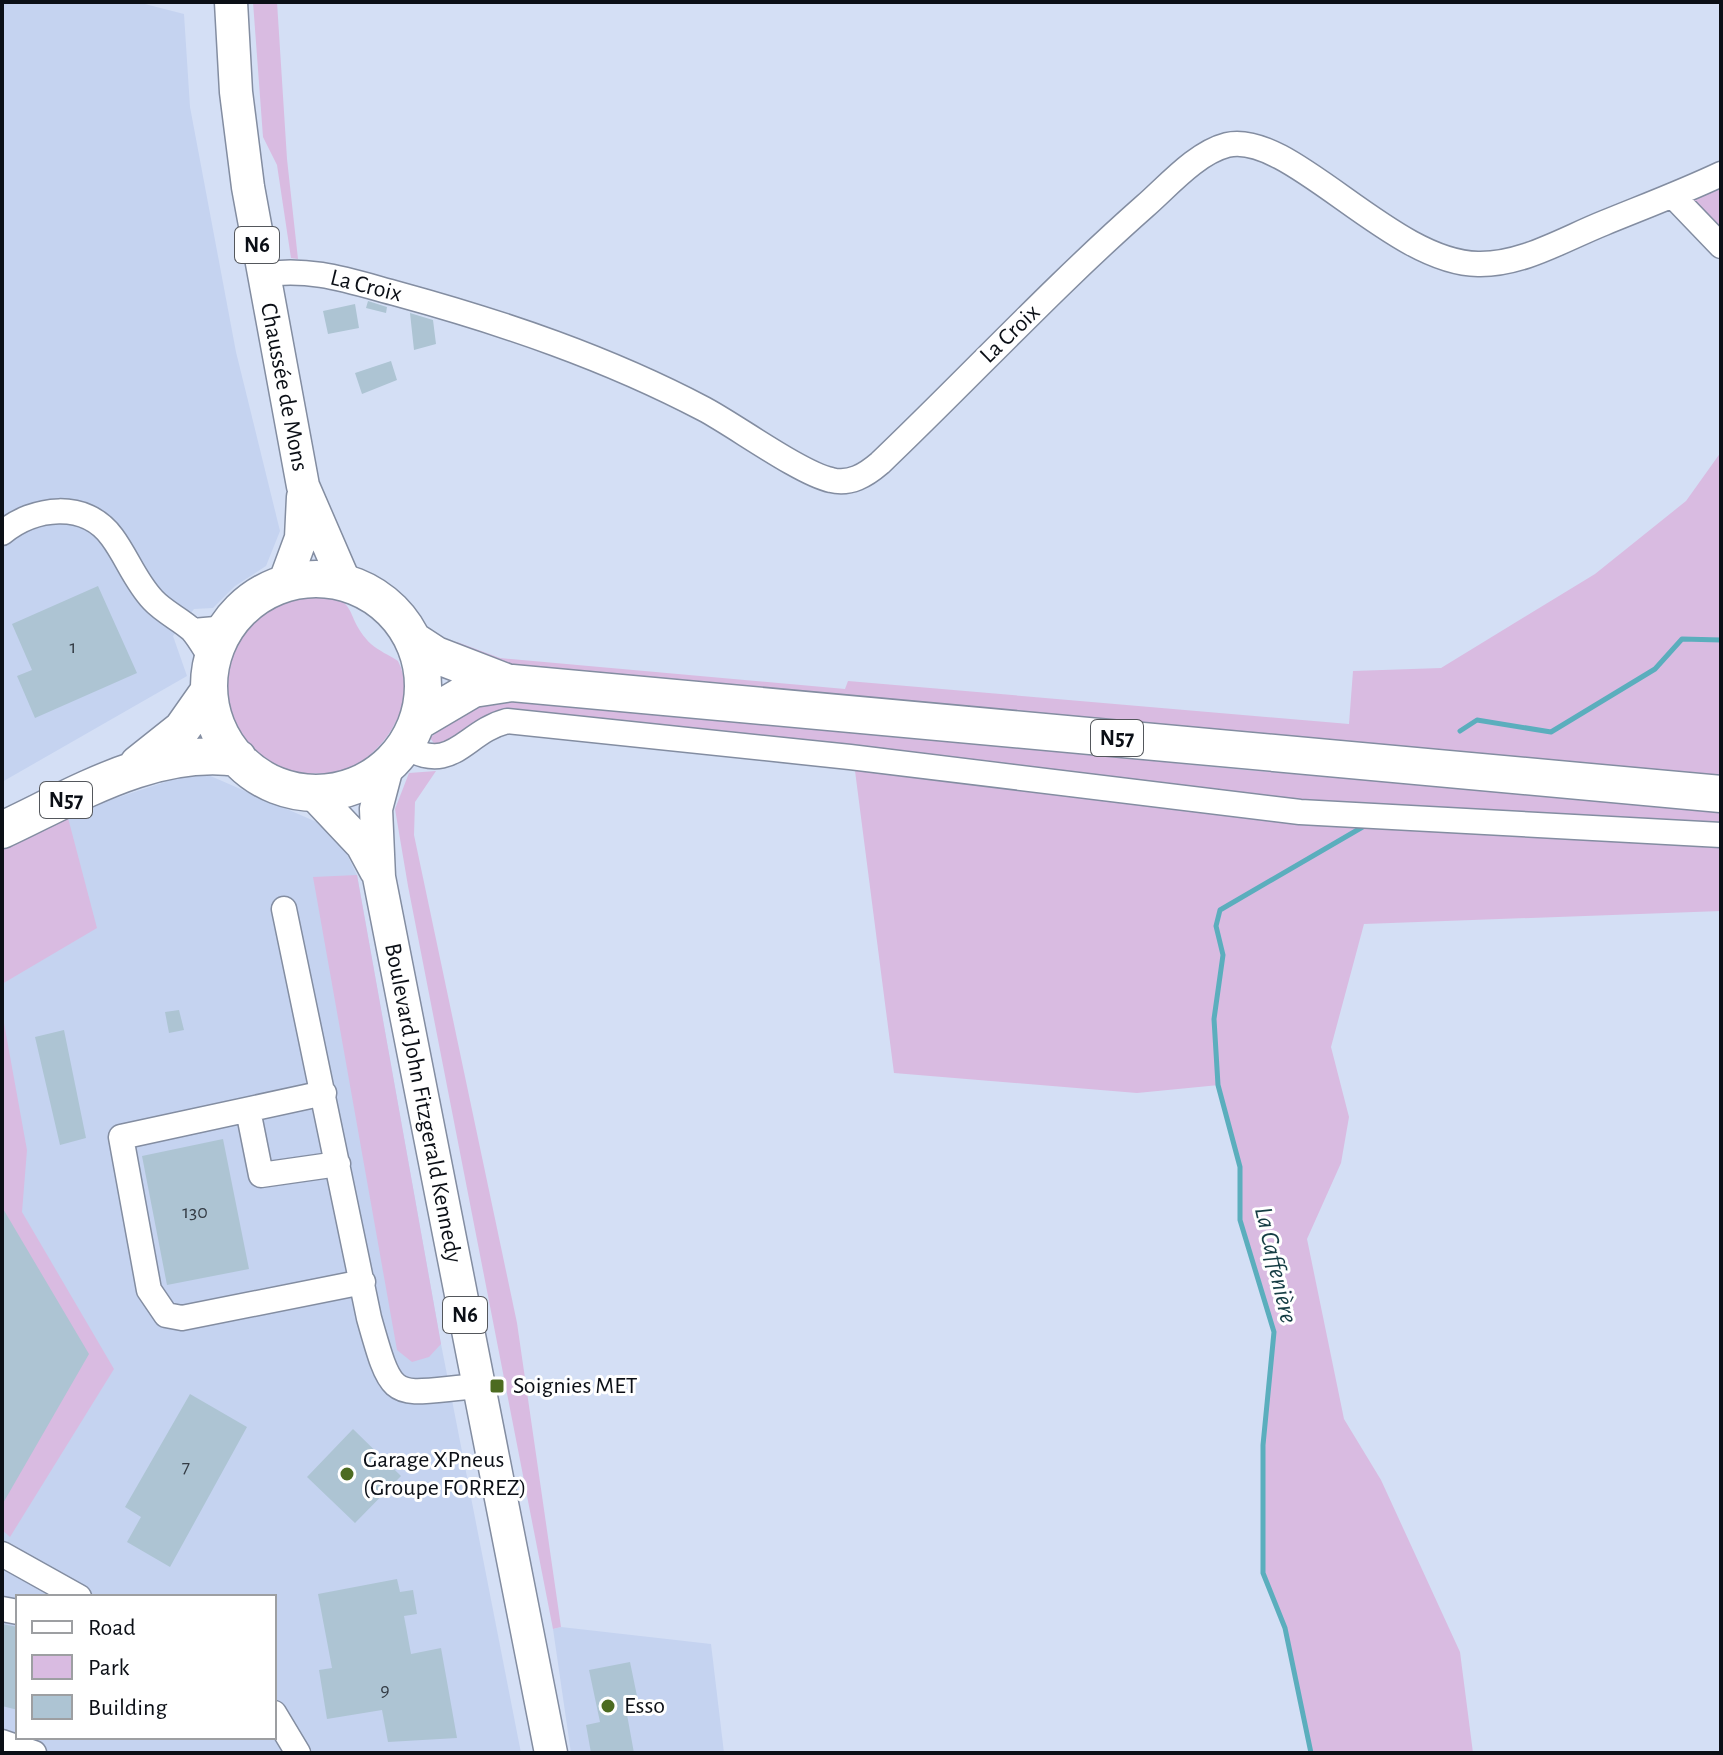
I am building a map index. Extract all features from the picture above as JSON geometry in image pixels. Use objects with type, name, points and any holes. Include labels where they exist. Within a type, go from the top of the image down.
[{"type":"highway","points":[[306,580],[345,583],[385,604],[413,640],[423,674],[403,745],[346,789],[313,793],[271,782],[238,758],[215,718],[210,676],[210,630],[284,584],[306,580]]},
{"type":"highway","name":"N57","points":[[413,640],[436,655],[512,683]]},
{"type":"highway","name":"N57","points":[[130,770],[182,729],[210,676]]},
{"type":"highway","name":"N57","points":[[403,745],[473,689],[512,683],[1721,794]]},
{"type":"highway","name":"N57","points":[[2,830],[130,770],[195,756],[238,758]]},
{"type":"main road","name":"Chaussée de Mons","points":[[231,2],[236,92],[262,275],[303,486],[345,583]]},
{"type":"main road","name":"Chaussée de Mons","points":[[284,584],[301,538],[303,486]]},
{"type":"main road","name":"Boulevard John Fitzgerald Kennedy","points":[[403,745],[376,809],[379,877],[551,1753]]},
{"type":"main road","name":"Boulevard John Fitzgerald Kennedy","points":[[313,793],[362,845],[379,877]]},
{"type":"street","name":"La Croix","points":[[262,275],[285,271],[313,272],[472,314],[530,333],[658,387],[739,428],[815,474],[841,481],[869,472],[1102,244],[1187,169],[1225,146],[1257,146],[1276,154],[1403,240],[1440,257],[1477,264],[1535,253],[1721,174]]},
{"type":"street","points":[[1673,196],[1721,246]]},
{"type":"street","points":[[6,520],[50,511],[64,511],[92,519],[114,540],[129,568],[154,601],[210,630]]},
{"type":"street","points":[[403,745],[425,756],[441,758],[464,747],[480,732],[507,721],[850,757],[1300,812],[1721,835]]},
{"type":"street","points":[[284,909],[385,1375],[392,1385],[405,1392],[479,1386]]},
{"type":"street","points":[[324,1093],[121,1137],[149,1290],[156,1305],[166,1315],[182,1318],[363,1282]]},
{"type":"street","points":[[248,1110],[261,1175],[338,1164]]},
{"type":"street","points":[[3,1556],[75,1595]]},
{"type":"street","points":[[276,1716],[298,1753]]},
{"type":"street","points":[[2,1742],[37,1753]]},
{"type":"shaded area","points":[[2,2],[137,2],[184,14],[190,107],[236,352],[280,531],[266,566],[235,586],[213,608],[194,609],[173,636],[187,676],[2,782]]},
{"type":"shaded area","points":[[199,771],[335,830],[357,875],[441,1344],[521,1753],[2,1753],[2,844],[67,814]]},
{"type":"shaded area","points":[[561,1627],[711,1644],[724,1753],[571,1753],[553,1629]]},
{"type":"green space","points":[[253,2],[277,2],[287,159],[298,259],[291,258],[277,165],[263,137]]},
{"type":"green space","points":[[1721,163],[1721,261],[1658,190]]},
{"type":"green space","points":[[1721,452],[1721,776],[1256,738],[503,668],[463,656],[457,642],[500,658],[845,689],[848,681],[1349,724],[1353,671],[1441,668],[1595,574],[1686,501]]},
{"type":"green space","points":[[307,596],[337,599],[344,603],[371,644],[398,661],[404,680],[401,709],[382,743],[354,765],[327,773],[288,770],[258,754],[238,728],[228,697],[230,665],[243,635],[269,610]]},
{"type":"green space","points":[[478,695],[1246,770],[1721,808],[1721,830],[1302,805],[504,713],[458,740],[436,746],[430,738]]},
{"type":"green space","points":[[854,763],[1721,840],[1721,911],[1364,924],[1331,1047],[1349,1117],[1341,1163],[1307,1239],[1344,1419],[1381,1480],[1460,1652],[1473,1753],[1311,1753],[1285,1628],[1263,1573],[1263,1445],[1274,1332],[1240,1220],[1240,1167],[1219,1085],[1137,1093],[894,1073]]},
{"type":"green space","points":[[436,771],[415,802],[414,835],[517,1323],[561,1627],[553,1629],[395,809],[409,773]]},
{"type":"green space","points":[[67,814],[97,928],[2,984],[2,844]]},
{"type":"green space","points":[[357,875],[441,1344],[429,1357],[412,1362],[397,1350],[313,877]]},
{"type":"green space","points":[[2,1012],[27,1150],[22,1212],[114,1369],[10,1537],[2,1530]]},
{"type":"building","points":[[368,301],[387,307],[386,313],[366,308]]},
{"type":"building","points":[[355,304],[359,328],[328,334],[323,311]]},
{"type":"building","points":[[410,313],[433,320],[436,344],[414,350]]},
{"type":"building","points":[[391,361],[397,380],[362,394],[355,373]]},
{"type":"building","points":[[98,586],[137,673],[35,718],[17,676],[32,670],[12,624]]},
{"type":"building","points":[[179,1010],[184,1030],[169,1033],[165,1012]]},
{"type":"building","points":[[64,1030],[86,1138],[60,1145],[35,1037]]},
{"type":"building","points":[[223,1139],[249,1269],[167,1285],[142,1156]]},
{"type":"building","points":[[2,1207],[89,1354],[2,1505]]},
{"type":"building","points":[[190,1394],[247,1427],[170,1567],[127,1542],[141,1517],[125,1507]]},
{"type":"building","points":[[353,1429],[401,1476],[355,1523],[307,1477]]},
{"type":"building","points":[[397,1579],[400,1592],[413,1590],[417,1614],[404,1616],[411,1654],[441,1648],[457,1738],[388,1742],[382,1710],[327,1719],[319,1670],[332,1668],[318,1594]]},
{"type":"building","points":[[2,1624],[16,1627],[16,1710],[2,1706]]},
{"type":"building","points":[[630,1662],[637,1696],[624,1698],[634,1753],[591,1753],[586,1725],[600,1722],[589,1670]]},
{"type":"waterway","name":"La Caffenière","points":[[1460,731],[1477,720],[1551,732],[1655,669],[1682,639],[1721,640]]},
{"type":"waterway","name":"La Caffenière","points":[[1311,1753],[1285,1628],[1263,1573],[1263,1445],[1274,1332],[1240,1220],[1240,1167],[1218,1085],[1214,1019],[1223,955],[1216,926],[1220,910],[1366,825]]},
{"type":"place","name":"Soignies MET","points":[[497,1386]]},
{"type":"place","name":"Garage XPneus (Groupe FORREZ)","points":[[347,1474]]},
{"type":"place","name":"Esso","points":[[608,1706]]}]
